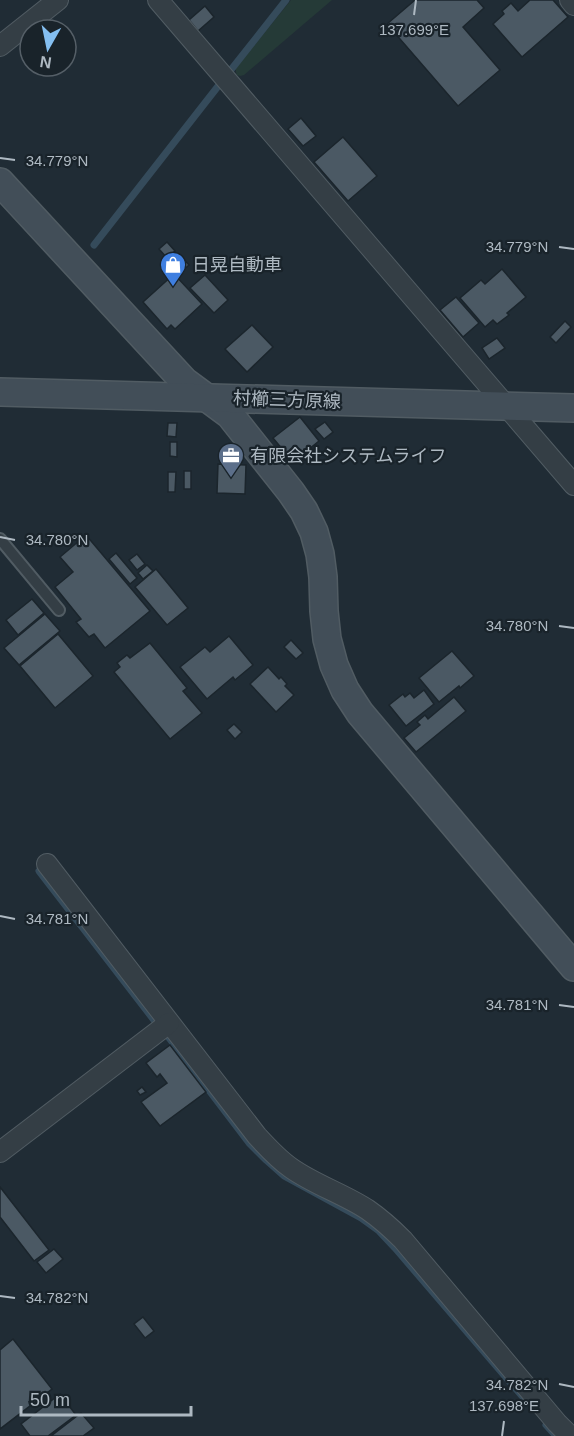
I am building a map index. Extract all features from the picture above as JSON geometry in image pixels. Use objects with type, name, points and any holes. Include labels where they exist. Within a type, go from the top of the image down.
[{"type":"street","points":[[0,46],[58,0]]},
{"type":"street","points":[[158,0],[574,485]]},
{"type":"street","points":[[570,0],[574,5]]},
{"type":"street","points":[[0,182],[184,381],[230,416],[291,492],[314,532],[323,577],[327,639],[334,665],[345,690],[360,713],[574,967]]},
{"type":"street","name":"村櫛三方原線","points":[[0,392],[574,408]]},
{"type":"street","points":[[47,864],[272,1153],[290,1168],[367,1209],[403,1240],[570,1436]]},
{"type":"street","points":[[0,1152],[169,1023]]},
{"type":"lane","points":[[0,539],[59,610]]},
{"type":"green space","points":[[291,0],[332,0],[244,75],[237,75],[236,68]]},
{"type":"building","points":[[415,0],[477,0],[484,8],[463,27],[500,70],[458,106],[387,24]]},
{"type":"building","points":[[530,0],[553,0],[568,17],[522,57],[493,24],[504,14],[502,11],[511,3],[518,11]]},
{"type":"building","points":[[205,6],[214,17],[198,31],[189,20]]},
{"type":"building","points":[[301,118],[316,136],[303,146],[288,129]]},
{"type":"building","points":[[343,137],[377,176],[348,201],[314,162]]},
{"type":"building","points":[[167,242],[175,251],[167,258],[159,249]]},
{"type":"building","points":[[180,255],[189,265],[180,273],[171,263]]},
{"type":"building","points":[[502,269],[526,297],[497,324],[493,320],[485,327],[460,298],[481,280],[485,284]]},
{"type":"building","name":"日晃自動車","points":[[174,274],[202,304],[175,329],[171,325],[167,329],[143,302]]},
{"type":"building","points":[[205,275],[228,300],[214,313],[190,288]]},
{"type":"building","points":[[456,297],[479,323],[463,337],[440,310]]},
{"type":"building","points":[[565,321],[571,327],[556,343],[550,337]]},
{"type":"building","points":[[252,325],[273,347],[247,372],[225,349]]},
{"type":"building","points":[[497,338],[505,348],[489,359],[482,348]]},
{"type":"building","points":[[300,417],[319,441],[293,462],[273,438]]},
{"type":"building","points":[[325,422],[333,432],[324,439],[315,429]]},
{"type":"building","points":[[168,423],[177,423],[176,437],[167,436]]},
{"type":"building","points":[[170,442],[177,442],[177,457],[170,456]]},
{"type":"building","points":[[218,464],[246,465],[245,494],[217,493]]},
{"type":"building","points":[[184,471],[191,471],[191,489],[184,489]]},
{"type":"building","points":[[168,472],[176,472],[175,492],[168,492]]},
{"type":"building","points":[[86,535],[150,611],[105,648],[94,634],[89,637],[76,622],[81,619],[55,587],[73,572],[60,557]]},
{"type":"building","points":[[116,553],[137,578],[130,584],[109,559]]},
{"type":"building","points":[[137,554],[145,564],[137,570],[129,560]]},
{"type":"building","points":[[147,565],[153,571],[143,579],[138,573]]},
{"type":"building","points":[[156,569],[188,608],[167,625],[135,587]]},
{"type":"building","points":[[32,599],[44,613],[18,635],[6,620]]},
{"type":"building","points":[[45,614],[60,631],[19,665],[4,648]]},
{"type":"building","points":[[58,634],[93,676],[55,708],[20,666]]},
{"type":"building","points":[[229,636],[253,665],[235,680],[233,677],[207,699],[180,667],[205,647],[210,652]]},
{"type":"building","points":[[291,640],[303,653],[296,659],[284,647]]},
{"type":"building","points":[[150,643],[187,688],[183,691],[202,713],[170,739],[114,672],[120,667],[117,663],[127,655],[130,658]]},
{"type":"building","points":[[452,651],[474,676],[439,702],[419,678]]},
{"type":"building","points":[[268,667],[279,679],[281,677],[287,684],[285,686],[294,695],[276,712],[250,684]]},
{"type":"building","points":[[424,690],[434,704],[406,726],[389,705],[403,694],[405,697],[410,693],[414,698]]},
{"type":"building","points":[[454,697],[466,711],[416,752],[404,738],[420,725],[417,722],[425,715],[428,719]]},
{"type":"building","points":[[234,724],[242,732],[235,739],[227,730]]},
{"type":"building","points":[[170,1045],[206,1092],[160,1126],[141,1102],[167,1083],[160,1074],[157,1077],[146,1063]]},
{"type":"building","points":[[142,1087],[146,1092],[140,1095],[137,1091]]},
{"type":"building","points":[[0,1187],[49,1250],[34,1261],[0,1217]]},
{"type":"building","points":[[54,1249],[63,1259],[46,1273],[37,1262]]},
{"type":"building","points":[[143,1317],[154,1331],[145,1338],[134,1324]]},
{"type":"building","points":[[13,1339],[52,1389],[0,1429],[0,1350]]},
{"type":"building","points":[[60,1394],[76,1415],[48,1436],[30,1436],[21,1424]]},
{"type":"building","points":[[81,1413],[94,1428],[83,1436],[51,1436]]},
{"type":"waterway","points":[[230,71],[286,0]]},
{"type":"waterway","points":[[94,245],[219,85]]},
{"type":"waterway","points":[[39,871],[157,1024]]},
{"type":"waterway","points":[[166,1034],[249,1143],[284,1176],[361,1218],[379,1231],[528,1403]]},
{"type":"waterway","points":[[546,1425],[556,1436]]},
{"type":"place","name":"日晃自動車","points":[[173,288]]},
{"type":"place","name":"有限会社システムライフ","points":[[231,479]]}]
